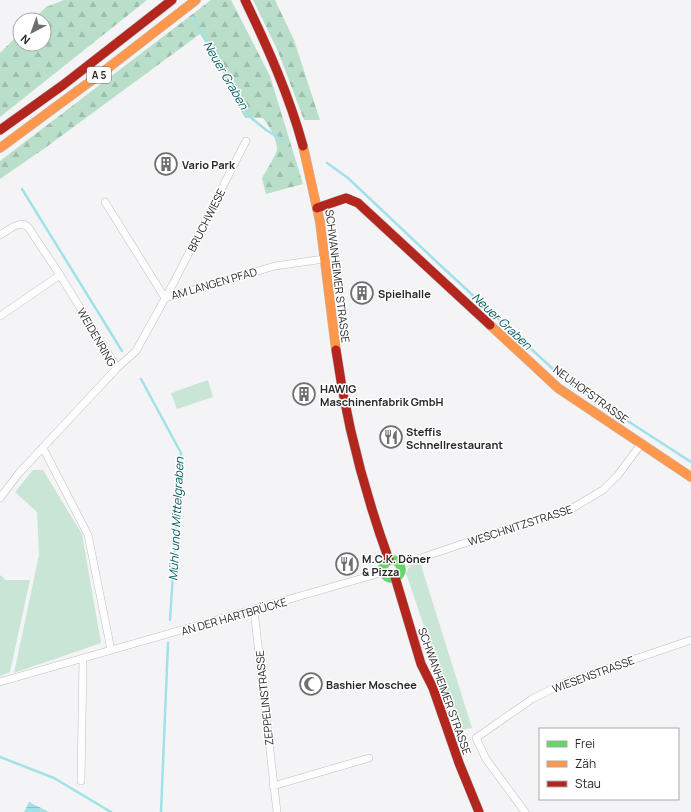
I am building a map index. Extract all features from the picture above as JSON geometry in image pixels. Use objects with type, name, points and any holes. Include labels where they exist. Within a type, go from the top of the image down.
[{"type":"main road","name":"A 5","points":[[0,130],[63,85],[172,0]]},
{"type":"main road","name":"A 5","points":[[0,148],[75,93],[196,0]]},
{"type":"main road","name":"SCHWANHEIMER STRASSE","points":[[245,0],[266,43],[287,94],[301,138],[317,208],[335,347],[347,413],[362,475],[389,560]]},
{"type":"main road","name":"NEUHOFSTRASSE","points":[[317,208],[346,198],[358,203],[558,388],[691,477]]},
{"type":"main road","points":[[389,560],[395,560],[400,565],[400,572],[395,577],[390,577],[384,572],[384,566],[389,560]]},
{"type":"main road","name":"SCHWANHEIMER STRASSE","points":[[395,577],[421,664],[433,688],[459,763],[479,812]]},
{"type":"street","name":"BRUCHWIESE","points":[[165,298],[246,141]]},
{"type":"street","points":[[105,202],[165,298]]},
{"type":"street","name":"WEIDENRING","points":[[0,235],[21,223],[25,224],[60,275],[117,368],[19,473],[0,498]]},
{"type":"street","name":"AM LANGEN PFAD","points":[[117,368],[136,351],[165,298],[275,266],[324,259]]},
{"type":"street","points":[[0,316],[60,275]]},
{"type":"street","name":"WESCHNITZSTRASSE","points":[[400,565],[465,542],[571,509],[603,490],[618,475],[641,444]]},
{"type":"street","points":[[43,448],[88,535],[111,650]]},
{"type":"street","name":"AN DER HARTBRÜCKE","points":[[0,682],[384,572]]},
{"type":"street","name":"ZEPPELINSTRASSE","points":[[254,610],[277,812]]},
{"type":"street","name":"WIESENSTRASSE","points":[[525,812],[486,758],[476,738],[532,699],[564,683],[691,640]]},
{"type":"street","points":[[81,781],[83,659]]},
{"type":"street","points":[[273,786],[369,758]]},
{"type":"green space","points":[[64,0],[147,0],[0,117],[0,53],[12,41],[12,52],[52,52],[52,12],[41,12],[46,7]]},
{"type":"green space","points":[[211,0],[231,0],[270,76],[303,184],[266,194],[262,178],[277,150],[277,146],[270,128],[263,118],[245,118],[230,92],[232,85],[200,34],[45,148],[0,179],[0,161]]},
{"type":"green space","points":[[253,0],[275,0],[294,40],[320,120],[304,120],[277,49]]},
{"type":"green space","points":[[208,380],[213,397],[177,409],[171,393]]},
{"type":"green space","points":[[33,470],[43,470],[82,534],[101,643],[14,673],[39,555],[37,512],[15,492]]},
{"type":"green space","points":[[420,562],[472,728],[459,730],[406,573],[408,569]]},
{"type":"green space","points":[[0,575],[6,580],[30,580],[10,672],[0,676]]},
{"type":"water","points":[[29,802],[49,812],[24,812]]},
{"type":"waterway","name":"Neuer Graben","points":[[193,17],[249,116],[266,130],[284,141]]},
{"type":"waterway","name":"Neuer Graben","points":[[327,163],[348,178],[566,381],[691,462]]},
{"type":"waterway","name":"Mühl und Mittelgraben","points":[[22,189],[122,351]]},
{"type":"waterway","name":"Mühl und Mittelgraben","points":[[141,379],[181,453],[170,620]]},
{"type":"waterway","name":"Mühl und Mittelgraben","points":[[161,812],[168,643]]},
{"type":"waterway","points":[[0,757],[54,778],[111,812]]},
{"type":"traffic: fast","points":[[392,560],[398,563],[401,569],[398,575],[392,578],[386,575],[383,569],[386,563],[392,560]]},
{"type":"traffic: slow","points":[[0,148],[99,75],[196,0]]},
{"type":"traffic: slow","points":[[303,146],[320,222],[336,350]]},
{"type":"traffic: slow","points":[[490,325],[558,388],[691,477]]},
{"type":"traffic: jam","points":[[0,130],[63,85],[172,0]]},
{"type":"traffic: jam","points":[[245,0],[277,72],[291,108],[303,146]]},
{"type":"traffic: jam","points":[[317,208],[346,198],[358,203],[490,325]]},
{"type":"traffic: jam","points":[[336,350],[345,403],[357,456],[389,560]]},
{"type":"traffic: jam","points":[[395,577],[421,664],[433,688],[459,763],[479,812]]},
{"type":"place","name":"Vario Park","points":[[166,164]]},
{"type":"place","name":"Spielhalle","points":[[362,293]]},
{"type":"place","name":"HAWIG Maschinenfabrik GmbH","points":[[304,394]]},
{"type":"place","name":"Steffis Schnellrestaurant","points":[[391,437]]},
{"type":"place","name":"M.C.K. Döner & Pizza","points":[[347,564]]},
{"type":"place","name":"Bashier Moschee","points":[[311,684]]}]
